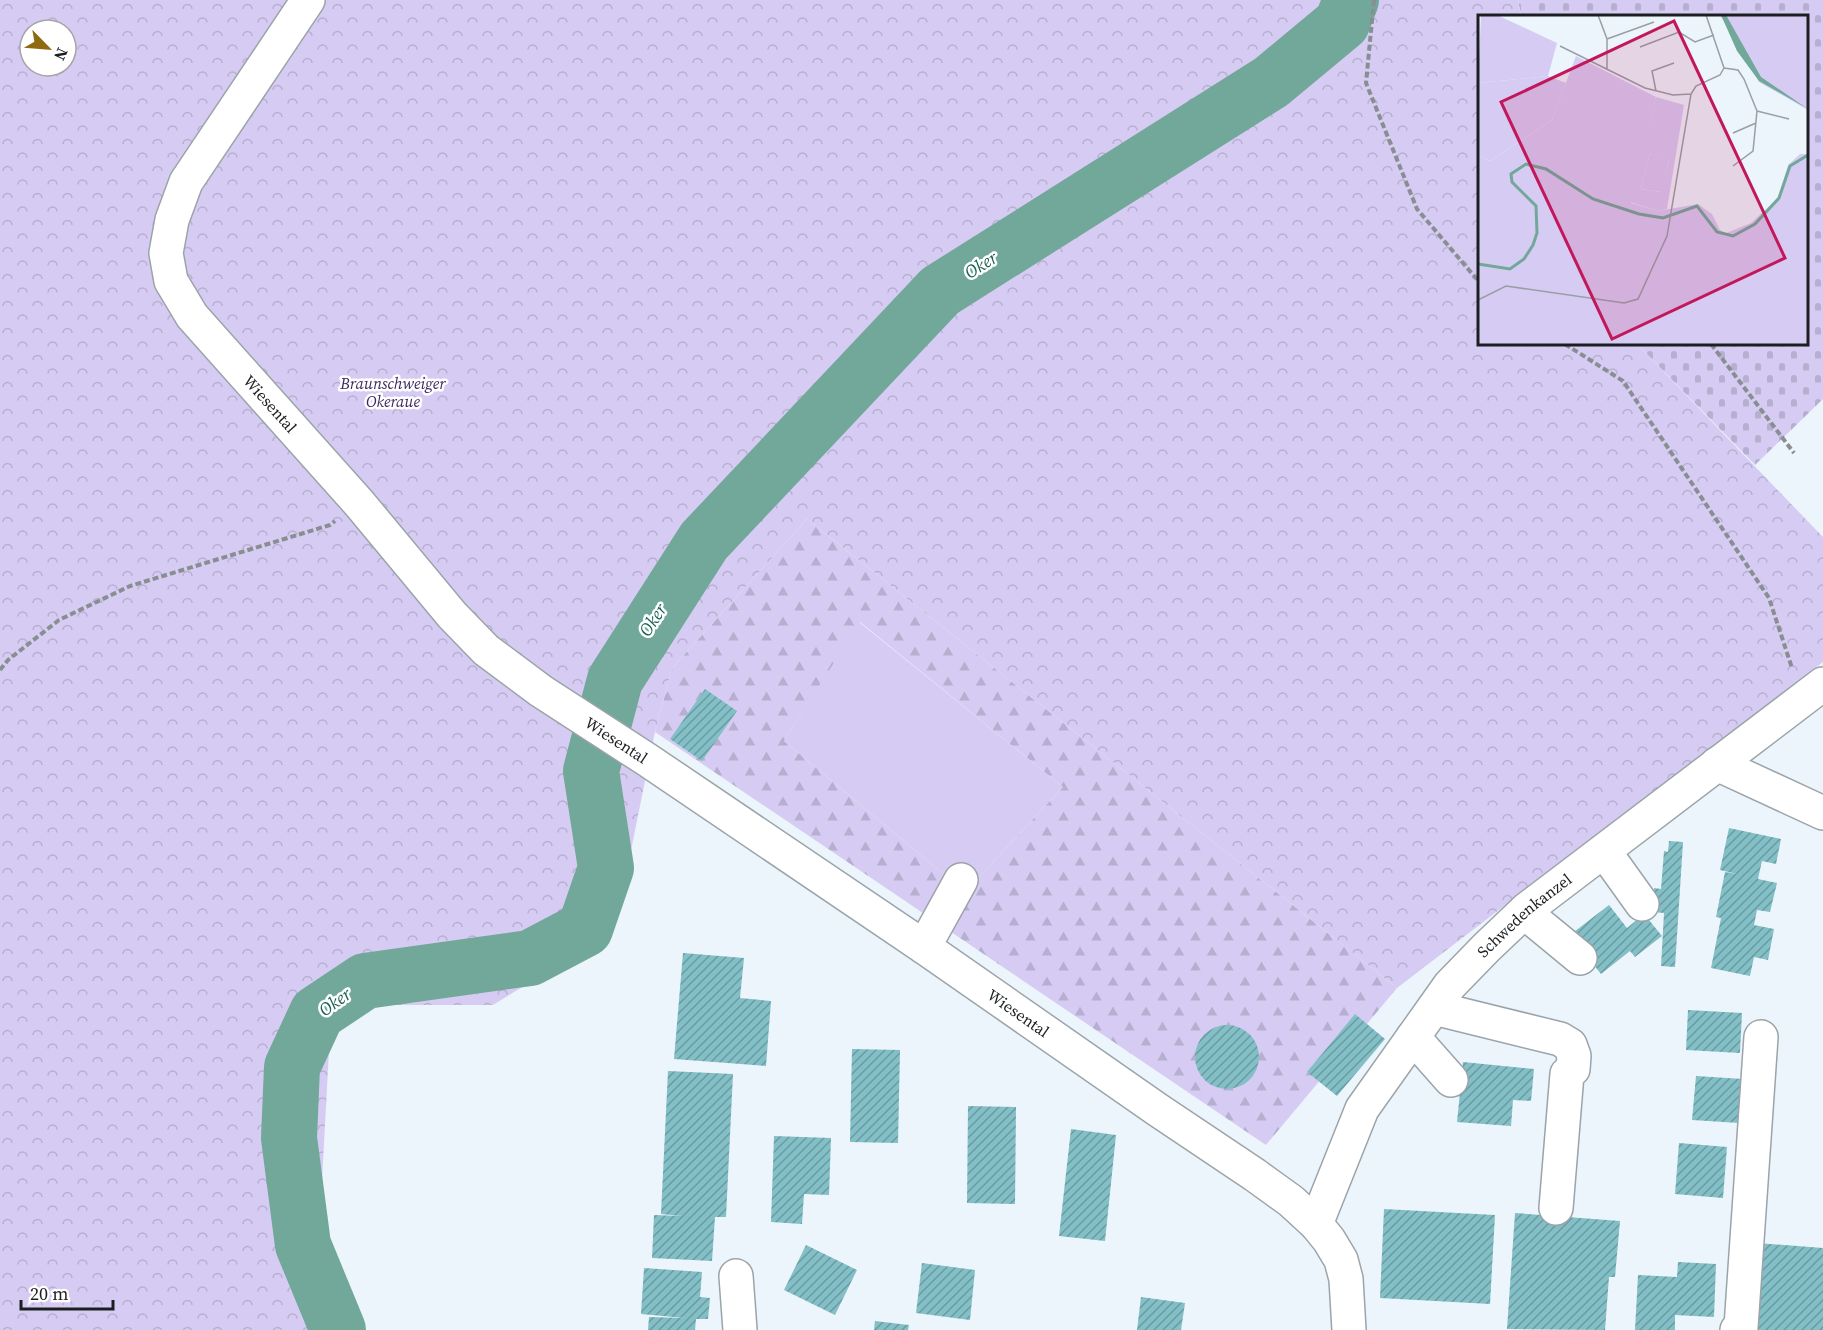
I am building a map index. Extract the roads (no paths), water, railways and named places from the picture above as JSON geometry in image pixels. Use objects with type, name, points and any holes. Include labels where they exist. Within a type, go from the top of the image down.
[{"type":"street","name":"Wiesental","points":[[308,0],[186,182],[172,220],[166,253],[171,281],[192,316],[359,503],[452,615],[486,650],[541,691],[646,759],[924,947],[1291,1201],[1317,1224],[1341,1260],[1346,1279],[1349,1330]]},
{"type":"street","name":"Schwedenkanzel","points":[[1317,1224],[1362,1109],[1450,985],[1524,912],[1813,692]]},
{"type":"street","points":[[1717,764],[1823,813]]},
{"type":"street","points":[[1604,851],[1642,904]]},
{"type":"street","points":[[924,947],[961,880]]},
{"type":"street","points":[[1524,912],[1580,958]]},
{"type":"street","points":[[1434,1008],[1560,1039],[1570,1045],[1574,1056],[1573,1069],[1568,1074],[1556,1208]]},
{"type":"street","points":[[1413,1037],[1452,1080]]},
{"type":"street","points":[[1737,1330],[1741,1327],[1761,1037]]},
{"type":"street","points":[[736,1276],[740,1330]]},
{"type":"waterway","name":"Oker","points":[[338,1330],[303,1245],[289,1138],[292,1067],[317,1013],[365,981],[530,958],[585,929],[606,868],[591,771],[615,680],[704,541],[940,291],[1271,82],[1342,23],[1351,0]]},
{"type":"park label","name":"Braunschweiger Okeraue","points":[[393,392]]}]
